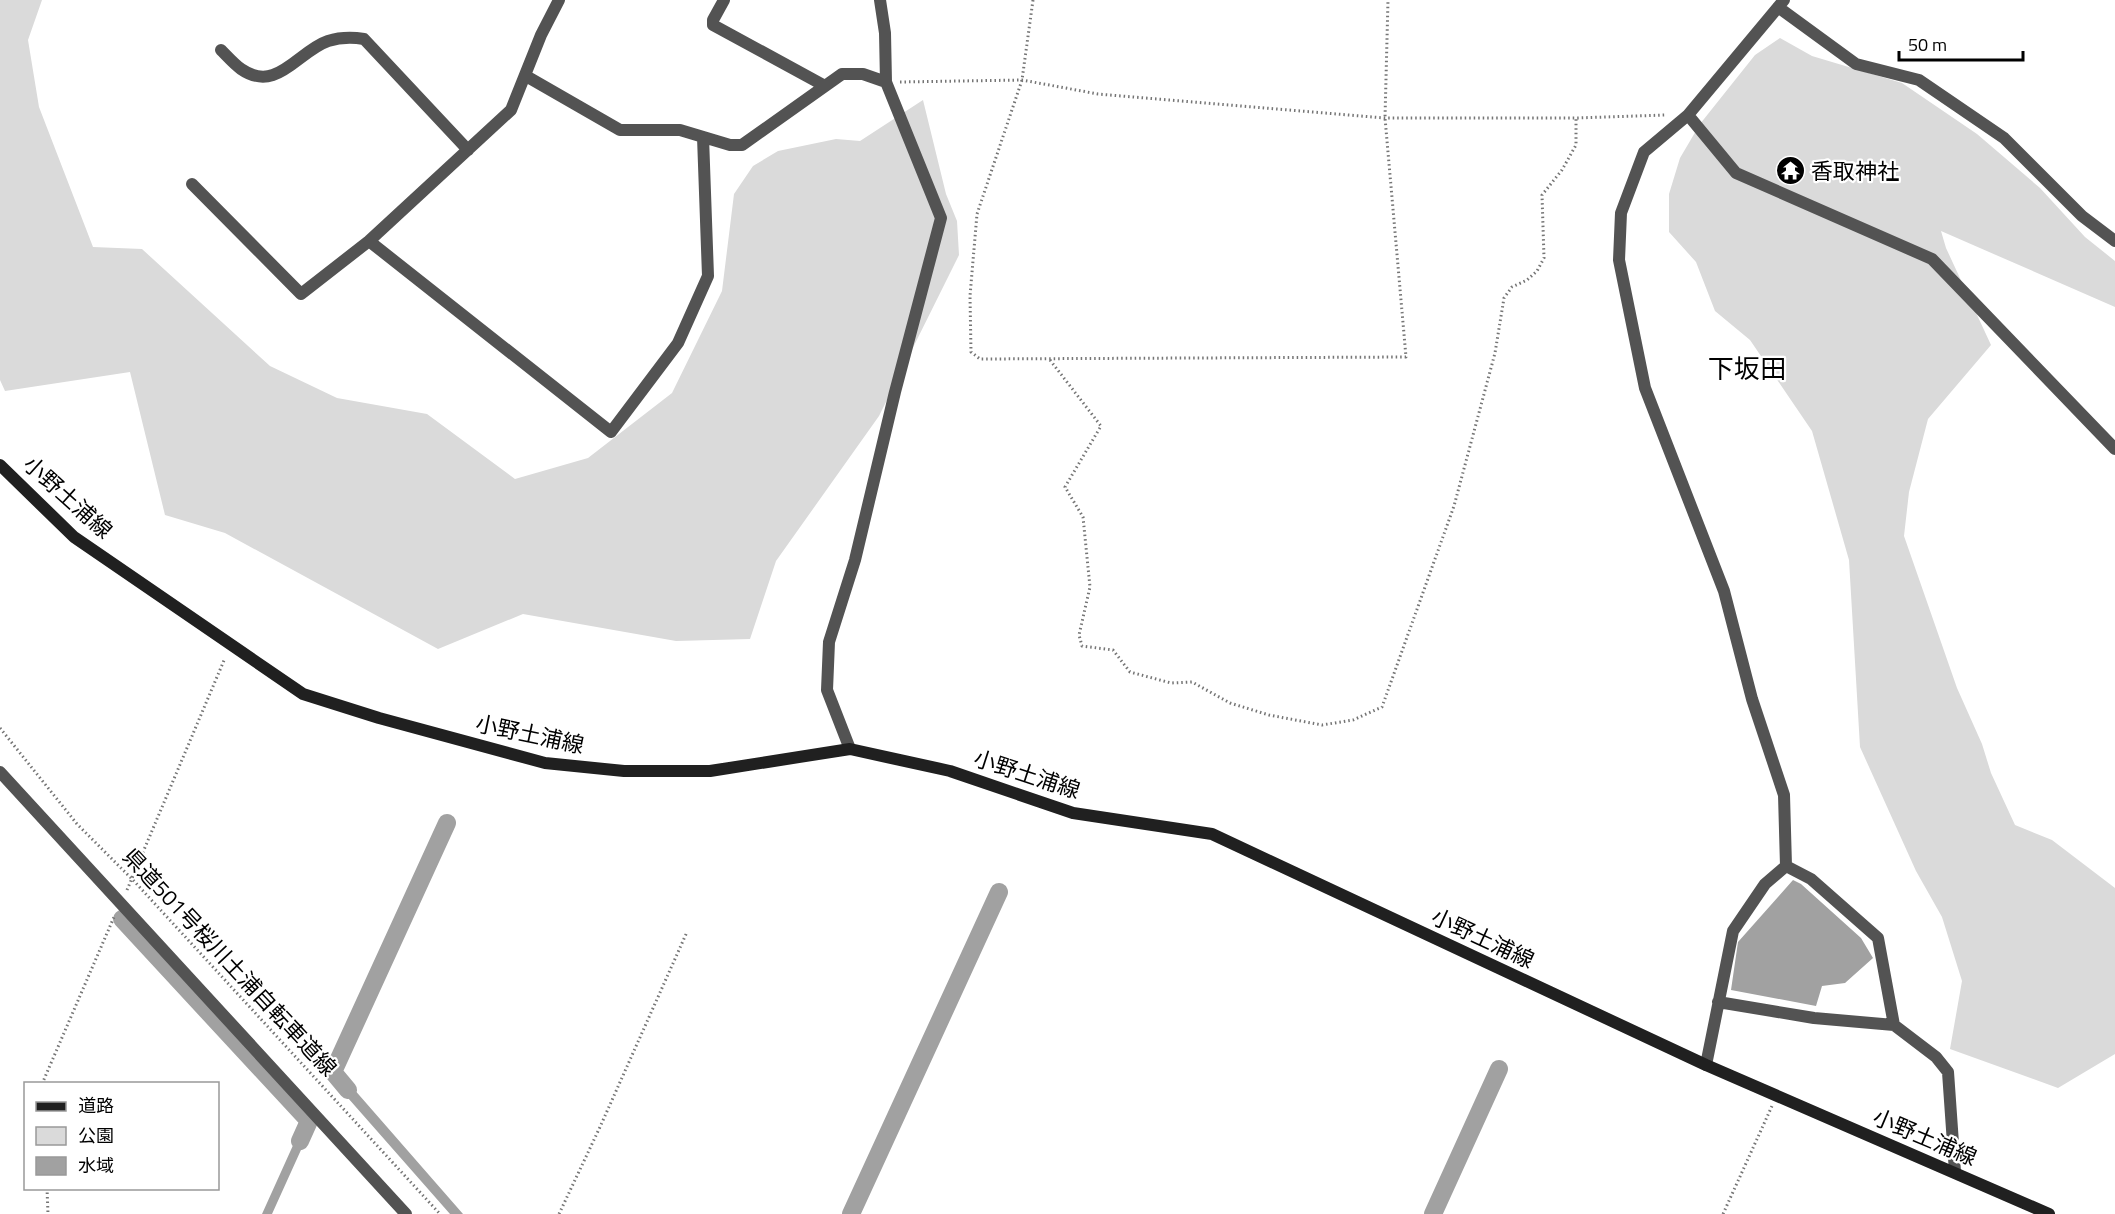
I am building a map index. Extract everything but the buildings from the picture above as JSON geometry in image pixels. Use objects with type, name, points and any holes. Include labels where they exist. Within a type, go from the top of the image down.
[{"type":"main road","name":"小野土浦線","points":[[0,465],[74,537],[303,694],[379,718],[545,763],[624,771],[710,771],[850,748],[950,771],[1073,813],[1212,834],[1706,1065],[2049,1214]]},
{"type":"street","points":[[192,184],[301,294],[369,241],[511,110],[541,35],[559,0]]},
{"type":"street","points":[[724,0],[713,20],[713,25],[825,86]]},
{"type":"street","points":[[850,748],[828,690],[829,642],[855,560],[895,392],[941,218],[885,82],[885,33],[880,0]]},
{"type":"street","points":[[1786,866],[1784,795],[1752,699],[1724,591],[1645,388],[1619,260],[1621,213],[1644,152],[1688,115],[1781,3],[1856,64],[1919,80],[2004,138],[2082,216],[2115,241]]},
{"type":"street","points":[[220,50],[242,70],[261,76],[279,74],[325,41],[348,36],[364,39],[468,150]]},
{"type":"street","points":[[526,76],[620,130],[680,130],[730,145],[742,145],[842,74],[863,74],[885,82]]},
{"type":"street","points":[[1688,115],[1736,173],[1932,259],[2115,449]]},
{"type":"street","points":[[369,241],[611,432],[678,344],[708,276],[703,137]]},
{"type":"street","points":[[0,772],[406,1214]]},
{"type":"street","points":[[1706,1065],[1733,931],[1765,884],[1786,866]]},
{"type":"street","points":[[1786,866],[1811,879],[1878,938],[1894,1025]]},
{"type":"street","points":[[1718,1002],[1814,1018],[1894,1025],[1936,1057],[1948,1072],[1955,1172]]},
{"type":"path","points":[[1033,0],[1022,80],[977,214],[970,296],[971,352],[980,359],[1406,357],[1385,118],[1388,0]]},
{"type":"path","points":[[885,82],[1022,80],[1098,94],[1385,118],[1576,118],[1688,115]]},
{"type":"path","points":[[1050,360],[1101,426],[1065,487],[1083,517],[1090,587],[1079,635],[1082,646],[1113,650],[1130,672],[1171,683],[1192,682],[1230,703],[1269,715],[1322,724],[1353,720],[1382,707],[1454,506],[1495,353],[1504,298],[1512,287],[1527,280],[1537,271],[1544,258],[1542,195],[1562,170],[1576,145],[1576,118]]},
{"type":"path","points":[[42,1082],[120,903],[133,880],[231,644]]},
{"type":"path","name":"県道501号桜川土浦自転車道線","points":[[0,728],[77,824],[133,880],[440,1214]]},
{"type":"path","points":[[559,1214],[687,932]]},
{"type":"path","points":[[1723,1214],[1777,1095]]},
{"type":"path","points":[[47,1190],[48,1214]]},
{"type":"green space","points":[[0,0],[42,0],[28,40],[39,107],[93,247],[142,249],[270,366],[337,398],[427,414],[515,479],[588,458],[672,393],[722,291],[734,194],[753,166],[778,151],[836,139],[860,141],[923,100],[946,194],[957,221],[959,255],[879,416],[776,561],[750,639],[676,641],[523,614],[438,649],[225,533],[165,515],[130,372],[5,391],[0,380]]},
{"type":"green space","points":[[1780,38],[1812,56],[1902,83],[1977,134],[2040,188],[2085,237],[2115,261],[2115,307],[1941,231],[1946,248],[1991,345],[1928,419],[1909,492],[1904,536],[1957,688],[1982,744],[1991,773],[2015,825],[2052,840],[2115,888],[2115,1054],[2058,1088],[1950,1049],[1962,981],[1942,917],[1916,871],[1860,747],[1849,560],[1812,431],[1750,340],[1715,311],[1696,262],[1669,232],[1669,194],[1680,158],[1700,124],[1755,55]]},
{"type":"water","points":[[1793,880],[1801,884],[1861,938],[1873,958],[1845,983],[1822,986],[1816,1006],[1731,990],[1738,942]]},
{"type":"water","points":[[339,1072],[463,1214],[450,1214],[326,1073]]},
{"type":"water","points":[[315,1119],[272,1214],[262,1214],[304,1121]]},
{"type":"waterway","points":[[348,1090],[333,1072],[447,823]]},
{"type":"waterway","points":[[851,1214],[999,892]]},
{"type":"waterway","points":[[122,919],[309,1121],[300,1141]]},
{"type":"waterway","points":[[1433,1214],[1499,1069]]},
{"type":"place","name":"香取神社","points":[[1790,171]]},
{"type":"district","name":"下坂田","points":[[1747,368]]}]
